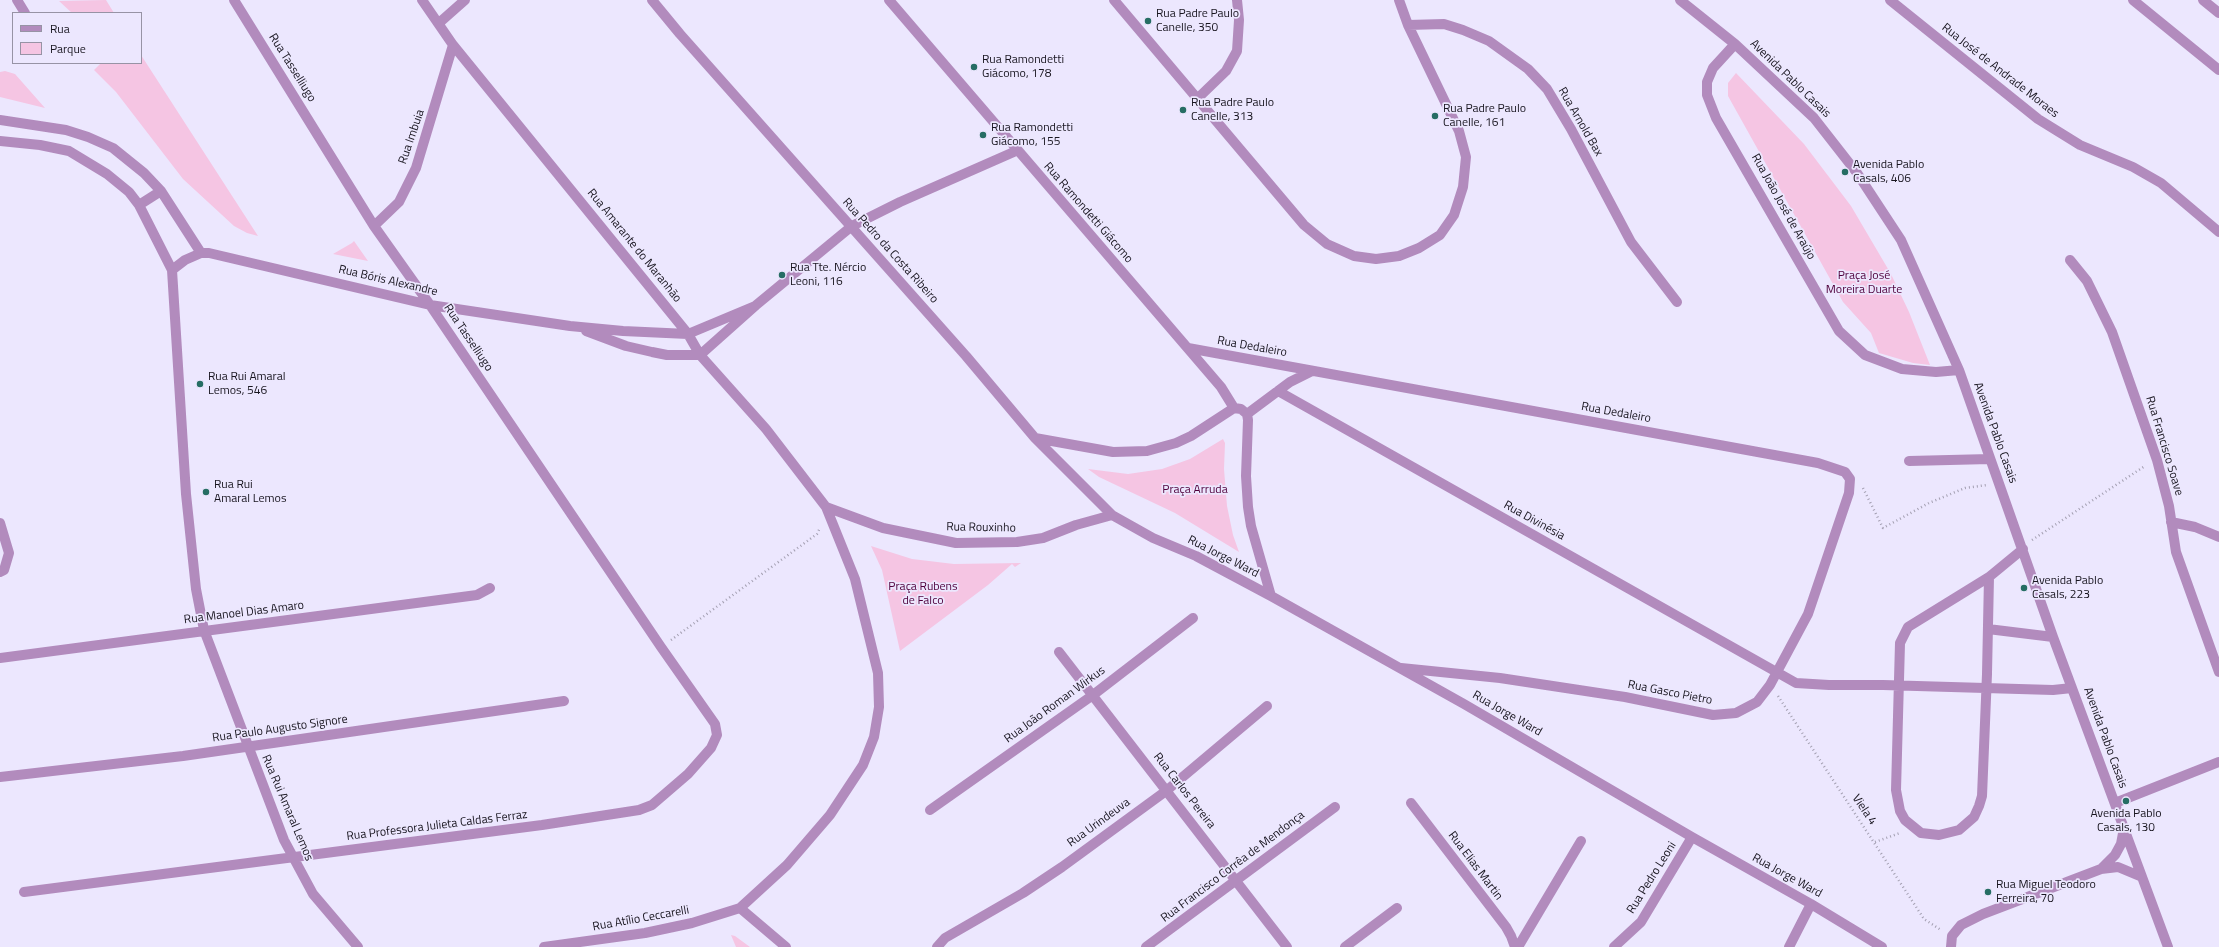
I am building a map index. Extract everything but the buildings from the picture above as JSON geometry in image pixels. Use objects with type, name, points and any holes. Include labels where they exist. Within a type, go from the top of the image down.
[{"type":"street","points":[[17,0],[24,12]]},
{"type":"street","name":"Rua Tasselliugo","points":[[234,0],[374,226],[430,305],[661,647]]},
{"type":"street","name":"Rua Amarante do Maranhão","points":[[422,0],[439,22],[453,45],[688,334],[700,355],[766,429],[826,508],[855,579],[872,644],[878,680],[878,707],[874,737],[862,765],[830,815],[787,865],[740,908]]},
{"type":"street","points":[[439,22],[465,0]]},
{"type":"street","name":"Rua Pedro da Costa Ribeiro","points":[[652,0],[680,34],[966,356],[1034,438],[1112,515]]},
{"type":"street","name":"Rua Ramondetti Giácomo","points":[[889,0],[1016,151],[1221,387],[1234,408]]},
{"type":"street","points":[[1114,0],[1304,226],[1327,244],[1354,256],[1376,259],[1400,256],[1419,248],[1440,234],[1454,215],[1463,187],[1466,157],[1459,131],[1408,25],[1399,0]]},
{"type":"street","points":[[1197,99],[1226,71],[1237,51],[1239,20],[1237,0]]},
{"type":"street","name":"Avenida Pablo Casais","points":[[1680,0],[1735,44],[1814,118],[1857,173],[1901,240],[1959,370],[2053,637],[2168,947]]},
{"type":"street","name":"Rua José de Andrade Moraes","points":[[1890,0],[2047,126],[2080,145],[2133,167],[2162,183],[2219,232]]},
{"type":"street","points":[[2133,0],[2219,70]]},
{"type":"street","points":[[2203,0],[2219,13]]},
{"type":"street","name":"Rua Arnold Bax","points":[[1408,25],[1444,24],[1463,30],[1488,40],[1528,69],[1547,89],[1571,129],[1631,242],[1677,302]]},
{"type":"street","name":"Rua João José de Araújo","points":[[1735,44],[1713,68],[1707,82],[1707,95],[1716,118],[1838,331],[1865,355],[1902,369],[1936,372],[1959,370]]},
{"type":"street","name":"Rua Imbuia","points":[[374,226],[399,202],[416,168],[453,45]]},
{"type":"street","points":[[0,120],[66,130],[88,137],[113,148],[144,173],[161,191],[201,253],[185,260],[172,270],[139,205],[129,192],[107,174],[69,151],[40,145],[0,141]]},
{"type":"street","points":[[700,355],[755,306],[852,226],[900,202],[1016,151]]},
{"type":"street","points":[[139,205],[161,191]]},
{"type":"street","name":"Rua Bóris Alexandre","points":[[201,253],[222,255],[430,305],[570,326],[623,331],[688,334]]},
{"type":"street","name":"Rua Francisco Soave","points":[[2070,260],[2088,282],[2112,332],[2157,460],[2176,552],[2219,672]]},
{"type":"street","name":"Rua Rui Amaral Lemos","points":[[172,270],[186,494],[196,589],[204,630],[284,840],[313,894],[358,947]]},
{"type":"street","points":[[688,334],[755,306]]},
{"type":"street","name":"Rua Bóris Alexandre","points":[[570,326],[626,346],[652,352],[667,355],[700,355]]},
{"type":"street","name":"Rua Dedaleiro","points":[[1188,348],[1818,463],[1845,472]]},
{"type":"street","points":[[1247,414],[1278,391],[1312,371]]},
{"type":"street","name":"Rua Divinésia","points":[[1278,391],[1796,683],[2054,690],[2072,688]]},
{"type":"street","points":[[1034,438],[1113,452],[1147,451],[1176,443],[1191,436],[1234,408],[1241,409],[1247,414],[1246,476],[1251,526],[1271,596]]},
{"type":"street","points":[[1909,461],[1990,459]]},
{"type":"street","name":"Rua Gasco Pietro","points":[[1396,667],[1524,682],[1625,697],[1713,715],[1736,713],[1757,702],[1778,672],[1808,614],[1849,493],[1850,479],[1845,472]]},
{"type":"street","name":"Rua Rouxinho","points":[[826,508],[883,528],[956,543],[1017,542],[1043,538],[1076,525],[1112,515]]},
{"type":"street","name":"Rua Jorge Ward","points":[[1112,515],[1271,596],[1464,704],[1692,837],[1811,904],[1882,947]]},
{"type":"street","points":[[2171,522],[2195,527],[2219,537]]},
{"type":"street","points":[[0,523],[9,553],[8,562],[4,570],[0,572]]},
{"type":"street","points":[[1989,578],[1987,687],[1982,796],[1974,817],[1966,826],[1949,834],[1921,834],[1914,829],[1900,810],[1896,790],[1900,643],[1908,627],[1989,578],[2023,549]]},
{"type":"street","name":"Rua Manoel Dias Amaro","points":[[0,658],[149,639],[204,630],[313,618],[477,595],[490,588]]},
{"type":"street","name":"Rua João Roman Wirkus","points":[[930,810],[1093,695],[1193,618]]},
{"type":"street","points":[[1988,629],[2053,637]]},
{"type":"street","name":"Rua Professora Julieta Caldas Ferraz","points":[[24,892],[293,858],[619,814],[639,810],[652,805],[688,774],[711,748],[717,736],[715,724],[661,647]]},
{"type":"street","name":"Rua Carlos Pereira","points":[[1059,652],[1237,880],[1287,947]]},
{"type":"street","name":"Rua Paulo Augusto Signore","points":[[0,777],[183,756],[564,701]]},
{"type":"street","name":"Rua Urindeuva","points":[[937,947],[946,938],[1023,894],[1062,867],[1166,790],[1267,706]]},
{"type":"street","points":[[2115,803],[2219,762]]},
{"type":"street","name":"Rua Elias Martin","points":[[1411,803],[1506,927],[1516,947]]},
{"type":"street","name":"Rua Francisco Corrêa de Mendonça","points":[[1146,947],[1335,807]]},
{"type":"street","points":[[2101,869],[2115,855],[2121,844],[2124,827]]},
{"type":"street","name":"Rua Pedro Leoni","points":[[1614,947],[1641,922],[1692,837]]},
{"type":"street","points":[[1516,947],[1582,841]]},
{"type":"street","points":[[1952,947],[1952,936],[1961,924],[1983,914],[2101,869],[2118,867],[2142,877]]},
{"type":"street","points":[[1788,947],[1811,904]]},
{"type":"street","points":[[740,908],[786,947]]},
{"type":"street","name":"Rua Atílio Ceccarelli","points":[[544,947],[645,933],[692,923],[740,908]]},
{"type":"street","points":[[1345,947],[1397,908]]},
{"type":"path","points":[[2023,549],[2036,537],[2157,460]]},
{"type":"path","points":[[1862,486],[1883,528],[1929,503],[1965,488],[2000,484]]},
{"type":"path","points":[[661,647],[817,534],[826,508]]},
{"type":"path","name":"Viela 4","points":[[1770,684],[1875,842],[1924,919],[1952,936]]},
{"type":"path","points":[[1875,842],[1914,829]]},
{"type":"green space","points":[[106,0],[113,12],[71,12],[59,1]]},
{"type":"green space","points":[[142,57],[258,236],[247,233],[234,226],[183,179],[116,92],[94,70],[100,64],[142,64]]},
{"type":"green space","points":[[5,71],[15,74],[45,108],[0,97],[0,72]]},
{"type":"green space","name":"Praça José Moreira Duarte","points":[[1736,73],[1804,144],[1851,206],[1891,274],[1909,312],[1930,365],[1913,363],[1879,353],[1871,333],[1843,302],[1728,96],[1728,83]]},
{"type":"green space","points":[[354,241],[368,261],[333,254],[352,243]]},
{"type":"green space","name":"Praça Arruda","points":[[1223,439],[1225,443],[1224,469],[1227,506],[1233,535],[1239,552],[1175,513],[1099,477],[1088,469],[1128,474],[1162,469],[1190,459]]},
{"type":"green space","name":"Praça Rubens de Falco","points":[[871,546],[912,559],[954,564],[1021,563],[1015,567],[1012,564],[988,585],[900,651],[882,570]]},
{"type":"green space","points":[[731,935],[735,936],[750,947],[736,947]]},
{"type":"place","name":"Rua Padre Paulo Canelle, 350","points":[[1148,21]]},
{"type":"place","name":"Rua Ramondetti Giácomo, 178","points":[[974,67]]},
{"type":"place","name":"Rua Padre Paulo Canelle, 313","points":[[1183,110]]},
{"type":"place","name":"Rua Padre Paulo Canelle, 161","points":[[1435,116]]},
{"type":"place","name":"Rua Ramondetti Giácomo, 155","points":[[983,135]]},
{"type":"place","name":"Avenida Pablo Casals, 406","points":[[1845,172]]},
{"type":"place","name":"Rua Tte. Nércio Leoni, 116","points":[[782,275]]},
{"type":"place","name":"Rua Rui Amaral Lemos, 546","points":[[200,384]]},
{"type":"place","name":"Rua Rui Amaral Lemos","points":[[206,492]]},
{"type":"place","name":"Avenida Pablo Casals, 223","points":[[2024,588]]},
{"type":"place","name":"Avenida Pablo Casals, 130","points":[[2126,801]]},
{"type":"place","name":"Rua Miguel Teodoro Ferreira, 70","points":[[1988,892]]}]
